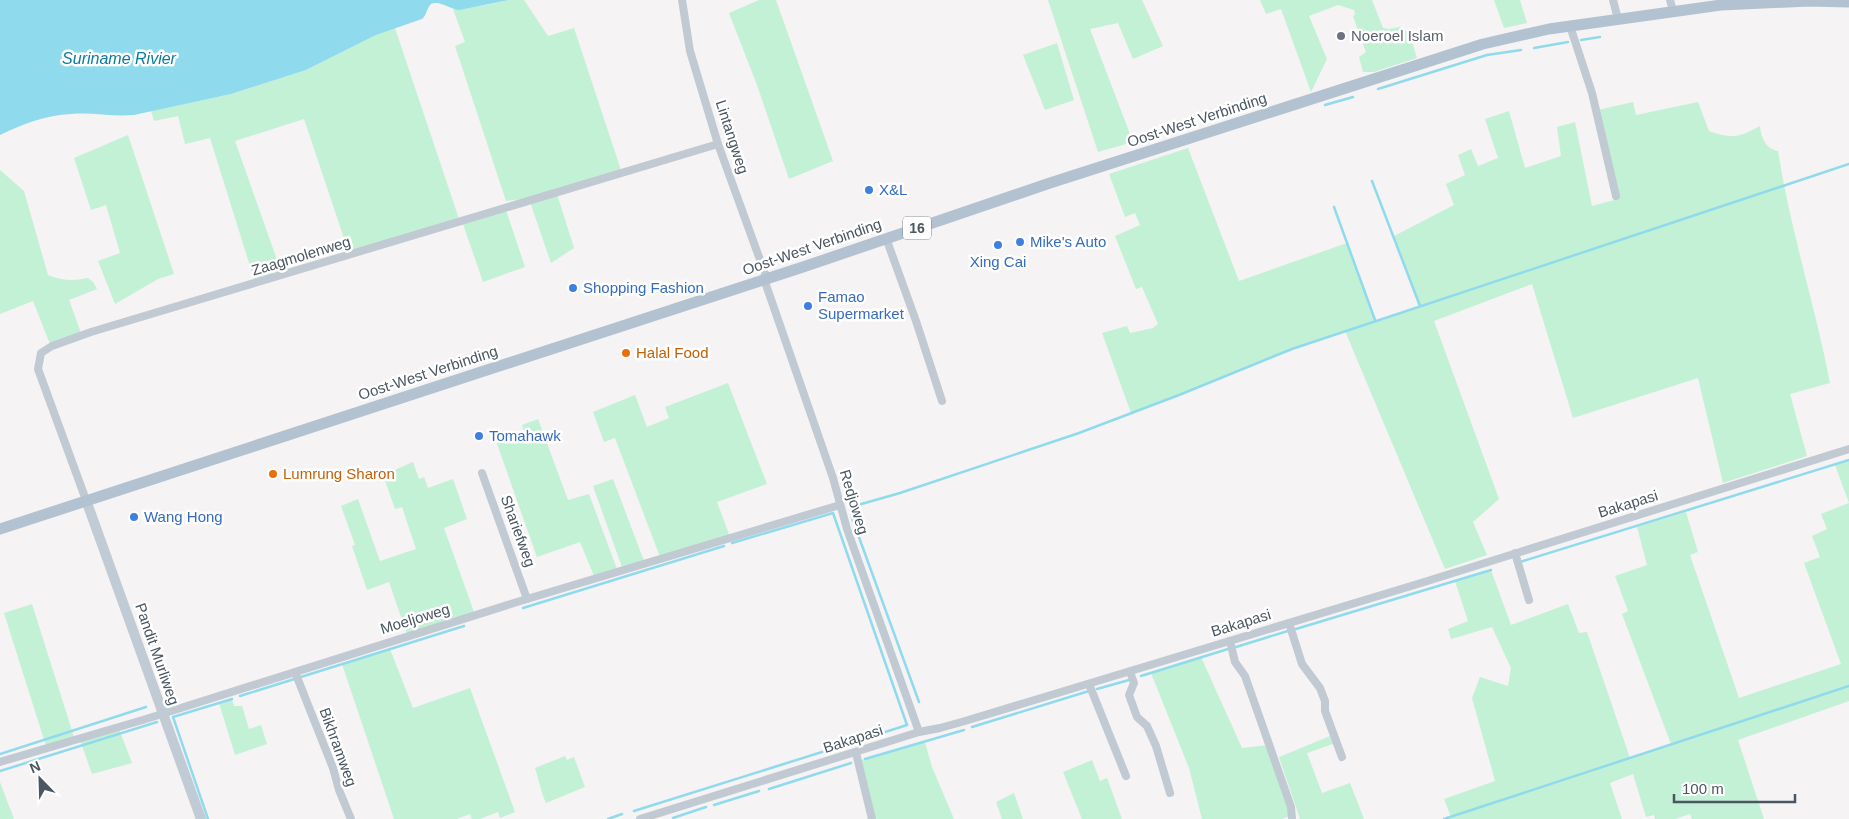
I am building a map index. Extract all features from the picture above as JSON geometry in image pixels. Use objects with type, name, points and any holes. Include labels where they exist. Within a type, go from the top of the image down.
[{"type":"main road","name":"Oost-West Verbinding","points":[[0,528],[766,279],[1050,183],[1258,117],[1422,62],[1483,44],[1524,34],[1618,19],[1671,6],[1809,1],[1849,2]]},
{"type":"street","name":"Lintangweg","points":[[682,0],[690,51],[718,144],[766,279]]},
{"type":"street","points":[[1613,0],[1618,19]]},
{"type":"street","points":[[1570,26],[1592,93],[1616,196]]},
{"type":"street","name":"Zaagmolenweg","points":[[86,500],[38,368],[41,353],[52,346],[718,144]]},
{"type":"street","points":[[886,238],[942,401]]},
{"type":"street","name":"Redjoweg","points":[[766,279],[833,478],[870,596],[919,732]]},
{"type":"street","name":"Bakapasi","points":[[640,819],[919,732],[940,728],[1130,672],[1849,449]]},
{"type":"street","name":"Shariefweg","points":[[482,473],[528,599]]},
{"type":"street","name":"Pandit Murliweg","points":[[86,500],[201,819]]},
{"type":"street","name":"Moeljoweg","points":[[0,762],[162,713],[297,677],[528,599],[840,505]]},
{"type":"street","points":[[1514,553],[1529,600]]},
{"type":"street","points":[[1289,623],[1302,664],[1320,688],[1325,702],[1325,712],[1342,757]]},
{"type":"street","points":[[1230,641],[1235,662],[1245,676],[1288,798],[1292,810],[1292,819]]},
{"type":"street","points":[[1130,672],[1134,683],[1129,695],[1137,717],[1147,726],[1156,746],[1170,793]]},
{"type":"street","name":"Bikhramweg","points":[[297,677],[351,819]]},
{"type":"street","points":[[1089,684],[1126,776]]},
{"type":"street","points":[[856,753],[872,819]]},
{"type":"green space","points":[[509,0],[524,0],[548,36],[574,28],[621,170],[529,198],[506,201],[455,46],[465,42],[453,9]]},
{"type":"green space","points":[[759,0],[776,0],[833,161],[789,179],[757,85],[729,13]]},
{"type":"green space","points":[[1048,0],[1142,0],[1163,46],[1133,59],[1118,23],[1090,29],[1133,142],[1098,152]]},
{"type":"green space","points":[[1260,0],[1372,0],[1383,28],[1399,27],[1409,32],[1417,58],[1374,72],[1363,72],[1359,57],[1366,52],[1353,16],[1355,15],[1354,10],[1338,5],[1309,16],[1327,59],[1311,92],[1281,9],[1266,14]]},
{"type":"green space","points":[[1494,0],[1520,0],[1527,23],[1504,28]]},
{"type":"green space","points":[[395,28],[459,219],[349,253],[304,119],[235,141],[282,274],[255,282],[210,138],[185,144],[178,116],[154,121],[151,111],[231,94],[306,70],[376,35]]},
{"type":"green space","points":[[1057,43],[1074,100],[1045,110],[1023,55]]},
{"type":"green space","points":[[1633,102],[1636,115],[1698,102],[1709,131],[1735,136],[1760,126],[1767,145],[1778,151],[1789,209],[1830,383],[1790,394],[1807,456],[1723,483],[1698,378],[1573,418],[1532,284],[1434,321],[1499,499],[1473,522],[1487,555],[1445,569],[1345,331],[1292,349],[1131,413],[1102,333],[1127,326],[1130,333],[1153,328],[1158,324],[1142,287],[1136,289],[1115,236],[1140,225],[1135,213],[1125,217],[1109,174],[1188,148],[1239,281],[1347,243],[1376,321],[1420,306],[1394,236],[1454,205],[1446,184],[1465,175],[1458,155],[1471,149],[1478,166],[1498,158],[1485,119],[1509,111],[1525,168],[1561,156],[1557,127],[1575,122],[1592,206],[1618,199],[1598,110]]},
{"type":"green space","points":[[128,135],[174,274],[158,279],[115,304],[98,261],[120,253],[106,205],[91,210],[74,158]]},
{"type":"green space","points":[[0,170],[24,191],[48,275],[68,280],[88,278],[97,289],[69,300],[81,333],[50,344],[33,301],[0,314]]},
{"type":"green space","points":[[557,194],[574,248],[551,263],[530,202]]},
{"type":"green space","points":[[506,210],[525,267],[483,282],[463,224]]},
{"type":"green space","points":[[728,383],[767,484],[717,502],[730,537],[660,557],[615,438],[604,442],[593,412],[635,395],[647,427],[669,418],[665,407]]},
{"type":"green space","points":[[538,419],[568,500],[589,494],[617,569],[594,576],[580,542],[537,557],[496,441],[524,432],[522,425]]},
{"type":"green space","points":[[1849,460],[1849,503],[1835,465]]},
{"type":"green space","points":[[413,462],[419,479],[424,477],[428,488],[453,479],[467,519],[444,528],[474,612],[407,634],[389,582],[367,590],[352,546],[355,545],[341,506],[358,499],[380,561],[416,549],[402,507],[395,509],[383,475]]},
{"type":"green space","points":[[613,479],[644,561],[622,567],[593,486]]},
{"type":"green space","points":[[1849,503],[1849,701],[1738,740],[1764,819],[1692,819],[1690,814],[1675,819],[1655,819],[1654,815],[1646,817],[1633,774],[1610,783],[1622,819],[1444,819],[1451,817],[1444,799],[1495,781],[1472,698],[1480,677],[1508,686],[1511,668],[1492,627],[1451,639],[1448,629],[1468,621],[1455,581],[1491,570],[1511,625],[1568,604],[1579,633],[1587,632],[1630,758],[1671,744],[1622,614],[1628,611],[1615,576],[1647,565],[1637,527],[1686,512],[1698,552],[1690,555],[1739,698],[1841,664],[1804,563],[1820,557],[1812,536],[1827,529],[1821,514]]},
{"type":"green space","points":[[32,604],[74,737],[46,746],[4,613]]},
{"type":"green space","points":[[390,649],[413,708],[470,688],[515,812],[500,818],[498,812],[480,819],[472,819],[470,814],[457,819],[394,819],[342,664]]},
{"type":"green space","points":[[1201,657],[1242,748],[1268,745],[1290,807],[1288,817],[1282,819],[1202,819],[1189,768],[1151,673]]},
{"type":"green space","points":[[232,699],[234,706],[242,706],[249,729],[261,725],[267,744],[235,755],[219,703]]},
{"type":"green space","points":[[119,729],[132,763],[92,774],[80,740]]},
{"type":"green space","points":[[1330,736],[1333,744],[1307,753],[1322,793],[1350,783],[1364,819],[1300,819],[1279,757]]},
{"type":"green space","points":[[925,742],[932,767],[954,819],[875,819],[861,760]]},
{"type":"green space","points":[[565,756],[567,760],[574,757],[585,787],[546,803],[535,768]]},
{"type":"green space","points":[[1092,760],[1100,781],[1107,778],[1122,819],[1082,819],[1063,772]]},
{"type":"green space","points":[[0,782],[14,819],[0,819]]},
{"type":"green space","points":[[1014,793],[1023,819],[1002,819],[996,802]]},
{"type":"water","name":"Suriname Rivier","points":[[0,0],[509,0],[459,10],[437,3],[431,4],[422,19],[376,35],[306,70],[231,94],[134,115],[79,114],[53,116],[26,124],[0,135]]},
{"type":"waterway","points":[[1581,40],[1600,37]]},
{"type":"waterway","points":[[1534,48],[1568,42]]},
{"type":"waterway","points":[[1378,89],[1487,55],[1521,50]]},
{"type":"waterway","points":[[1325,105],[1353,97]]},
{"type":"waterway","points":[[919,702],[852,518],[851,507],[900,493],[1079,433],[1292,349],[1849,164]]},
{"type":"waterway","points":[[1372,181],[1420,306]]},
{"type":"waterway","points":[[1334,207],[1375,320]]},
{"type":"waterway","points":[[1520,562],[1849,460]]},
{"type":"waterway","points":[[732,543],[833,513],[907,725],[879,734]]},
{"type":"waterway","points":[[523,608],[724,546]]},
{"type":"waterway","points":[[1296,629],[1491,570]]},
{"type":"waterway","points":[[240,696],[464,626]]},
{"type":"waterway","points":[[1236,647],[1288,631]]},
{"type":"waterway","points":[[1141,676],[1228,649]]},
{"type":"waterway","points":[[1097,689],[1129,680]]},
{"type":"waterway","points":[[1444,819],[1849,686]]},
{"type":"waterway","points":[[972,727],[1089,691]]},
{"type":"waterway","points":[[208,819],[173,717],[232,699]]},
{"type":"waterway","points":[[0,754],[146,707]]},
{"type":"waterway","points":[[0,771],[157,722]]},
{"type":"waterway","points":[[865,759],[964,730]]},
{"type":"waterway","points":[[634,811],[873,736]]},
{"type":"waterway","points":[[769,789],[851,763]]},
{"type":"waterway","points":[[714,805],[759,791]]},
{"type":"waterway","points":[[673,818],[706,807]]},
{"type":"waterway","points":[[608,819],[622,814]]},
{"type":"place","name":"Noeroel Islam","points":[[1341,36]]},
{"type":"place","name":"X&L","points":[[869,190]]},
{"type":"place","name":"Mike's Auto","points":[[1020,242]]},
{"type":"place","name":"Xing Cai","points":[[998,245]]},
{"type":"place","name":"Shopping Fashion","points":[[573,288]]},
{"type":"place","name":"Famao Supermarket","points":[[808,306]]},
{"type":"place","name":"Halal Food","points":[[626,353]]},
{"type":"place","name":"Tomahawk","points":[[479,436]]},
{"type":"place","name":"Lumrung Sharon","points":[[273,474]]},
{"type":"place","name":"Wang Hong","points":[[134,517]]}]
